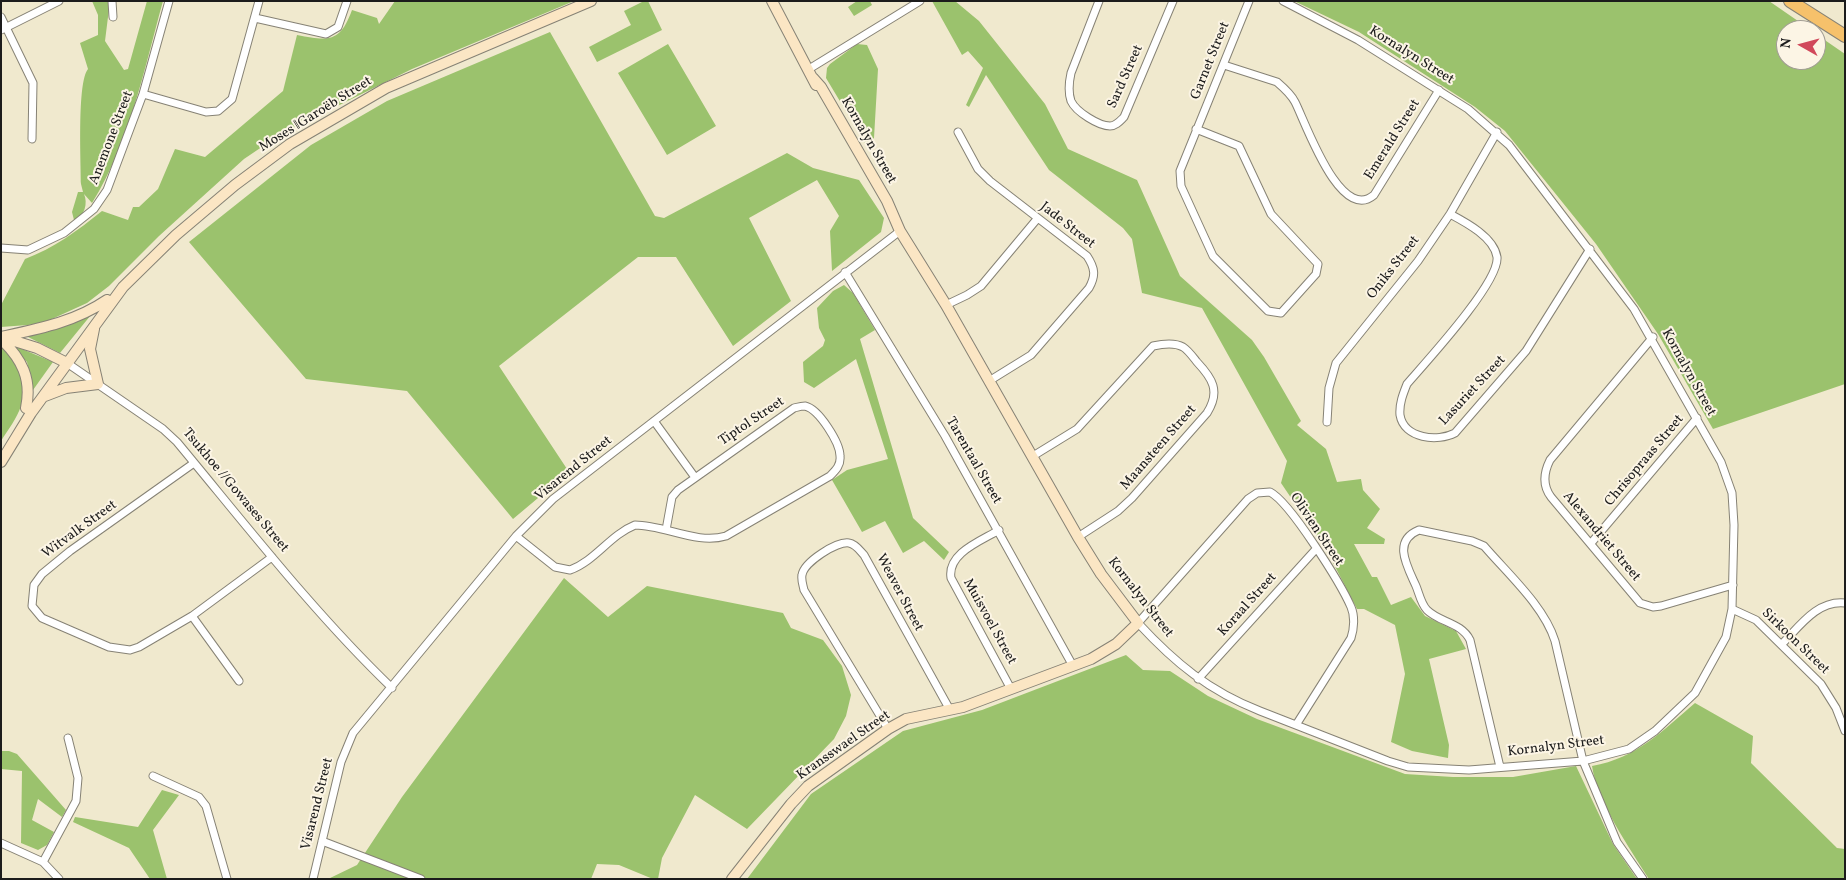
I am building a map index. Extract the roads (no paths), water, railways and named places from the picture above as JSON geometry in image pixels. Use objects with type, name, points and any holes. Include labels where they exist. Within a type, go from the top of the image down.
[{"type":"highway","points":[[1790,1],[1845,36]]},
{"type":"main road","name":"Kornalyn Street","points":[[772,1],[811,74],[821,87],[887,201],[900,230],[946,305],[1078,537],[1101,574],[1138,622]]},
{"type":"main road","name":"Moses ǁGaroëb Street","points":[[1,462],[64,361],[107,300],[123,287],[176,235],[235,185],[290,144],[352,106],[386,88],[587,2]]},
{"type":"main road","name":"Moses ǁGaroëb Street","points":[[1,450],[26,408],[96,325],[123,287]]},
{"type":"main road","points":[[26,408],[28,397],[25,371],[19,358],[1,338],[64,322],[96,308],[107,300]]},
{"type":"main road","points":[[42,398],[66,388],[98,384],[90,349],[96,325]]},
{"type":"main road","name":"Tsukhoe //Gowases Street","points":[[1,338],[27,344],[64,361]]},
{"type":"main road","name":"Kransswael Street","points":[[732,879],[790,804],[808,786],[888,730],[906,719],[950,710],[1091,659],[1116,644],[1138,622]]},
{"type":"street","points":[[4,29],[59,1]]},
{"type":"street","points":[[112,1],[113,17]]},
{"type":"street","name":"Anemone Street","points":[[1,248],[28,250],[64,233],[94,209],[107,190],[117,169],[143,94],[168,1]]},
{"type":"street","points":[[143,94],[206,112],[218,111],[225,107],[232,99],[259,1]]},
{"type":"street","points":[[255,18],[326,34],[338,27],[347,1]]},
{"type":"street","points":[[811,74],[920,1]]},
{"type":"street","name":"Sard Street","points":[[1099,1],[1071,73],[1069,85],[1070,99],[1081,114],[1108,126],[1114,126],[1124,118],[1172,1]]},
{"type":"street","name":"Garnet Street","points":[[1196,130],[1239,146],[1272,214],[1318,264],[1316,274],[1281,313],[1268,311],[1217,262],[1208,247],[1179,175],[1196,130],[1249,1]]},
{"type":"street","name":"Kornalyn Street","points":[[1138,622],[1164,651],[1198,679],[1232,699],[1408,767],[1469,770],[1583,761],[1629,749],[1656,731],[1688,702],[1720,649],[1730,625],[1732,609],[1732,492],[1721,462],[1653,337],[1590,249],[1497,132],[1468,109],[1358,40],[1283,1]]},
{"type":"street","points":[[1,17],[4,29],[33,83],[32,139]]},
{"type":"street","name":"Emerald Street","points":[[1224,65],[1277,82],[1283,87],[1294,101],[1325,169],[1347,193],[1358,200],[1368,200],[1374,195],[1439,90]]},
{"type":"street","name":"Jade Street","points":[[958,132],[978,169],[1037,219],[1088,256],[1093,265],[1094,278],[1089,288],[1031,355],[990,381]]},
{"type":"street","name":"Oniks Street","points":[[1327,422],[1329,388],[1339,358],[1418,261],[1450,214],[1497,132]]},
{"type":"street","name":"Lasuriet Street","points":[[1450,214],[1481,234],[1494,249],[1497,256],[1496,266],[1472,307],[1407,384],[1402,395],[1400,416],[1404,425],[1417,435],[1448,437],[1455,433],[1530,346],[1590,249]]},
{"type":"street","points":[[946,305],[981,286],[1037,219]]},
{"type":"street","name":"Visarend Street","points":[[312,879],[346,748],[353,733],[516,536],[553,499],[900,230]]},
{"type":"street","name":"Tarentaal Street","points":[[845,272],[945,436],[1073,666]]},
{"type":"street","name":"Alexandriet Street","points":[[1653,337],[1547,467],[1544,484],[1547,492],[1592,542],[1633,596],[1646,606],[1661,606],[1732,585]]},
{"type":"street","name":"Maansteen Street","points":[[1033,456],[1081,425],[1153,346],[1163,344],[1183,347],[1210,376],[1214,390],[1213,403],[1207,413],[1132,498],[1118,511],[1078,537]]},
{"type":"street","name":"Tsukhoe //Gowases Street","points":[[64,361],[163,429],[194,463],[272,557],[367,663],[392,688]]},
{"type":"street","name":"Tiptol Street","points":[[516,536],[555,567],[570,570],[587,561],[628,528],[642,525],[666,530],[715,539],[726,536],[830,476],[838,468],[841,458],[840,450],[820,416],[811,408],[800,406],[794,408],[694,476],[672,497],[666,530]]},
{"type":"street","name":"Chrisopraas Street","points":[[1592,542],[1697,418]]},
{"type":"street","points":[[654,421],[694,476]]},
{"type":"street","name":"Witvalk Street","points":[[194,463],[70,551],[42,574],[34,585],[32,606],[42,618],[109,647],[119,649],[139,647],[192,616],[272,557]]},
{"type":"street","name":"Olivien Street","points":[[1138,622],[1248,499],[1257,493],[1270,492],[1277,495],[1316,548],[1351,607],[1353,632],[1296,725]]},
{"type":"street","name":"Muisvoel Street","points":[[999,530],[956,556],[949,569],[951,578],[1011,689]]},
{"type":"street","points":[[1500,767],[1470,640],[1460,627],[1425,609],[1403,556],[1405,540],[1412,533],[1419,530],[1472,541],[1484,546],[1543,614],[1551,628],[1555,641],[1583,761],[1617,842],[1643,879]]},
{"type":"street","name":"Weaver Street","points":[[888,730],[804,590],[802,574],[806,566],[817,556],[840,544],[849,542],[856,546],[864,555],[950,710]]},
{"type":"street","name":"Koraal Street","points":[[1198,679],[1316,548]]},
{"type":"street","points":[[1782,644],[1819,609],[1833,602],[1845,603]]},
{"type":"street","name":"Sirkoon Street","points":[[1732,609],[1751,616],[1782,644],[1821,684],[1836,708],[1845,731]]},
{"type":"street","points":[[192,616],[239,680]]},
{"type":"street","points":[[43,862],[76,801],[78,778],[68,738]]},
{"type":"street","points":[[152,776],[199,797],[206,806],[227,879]]},
{"type":"street","points":[[322,842],[421,879]]},
{"type":"street","points":[[1,843],[43,862],[59,879]]}]
